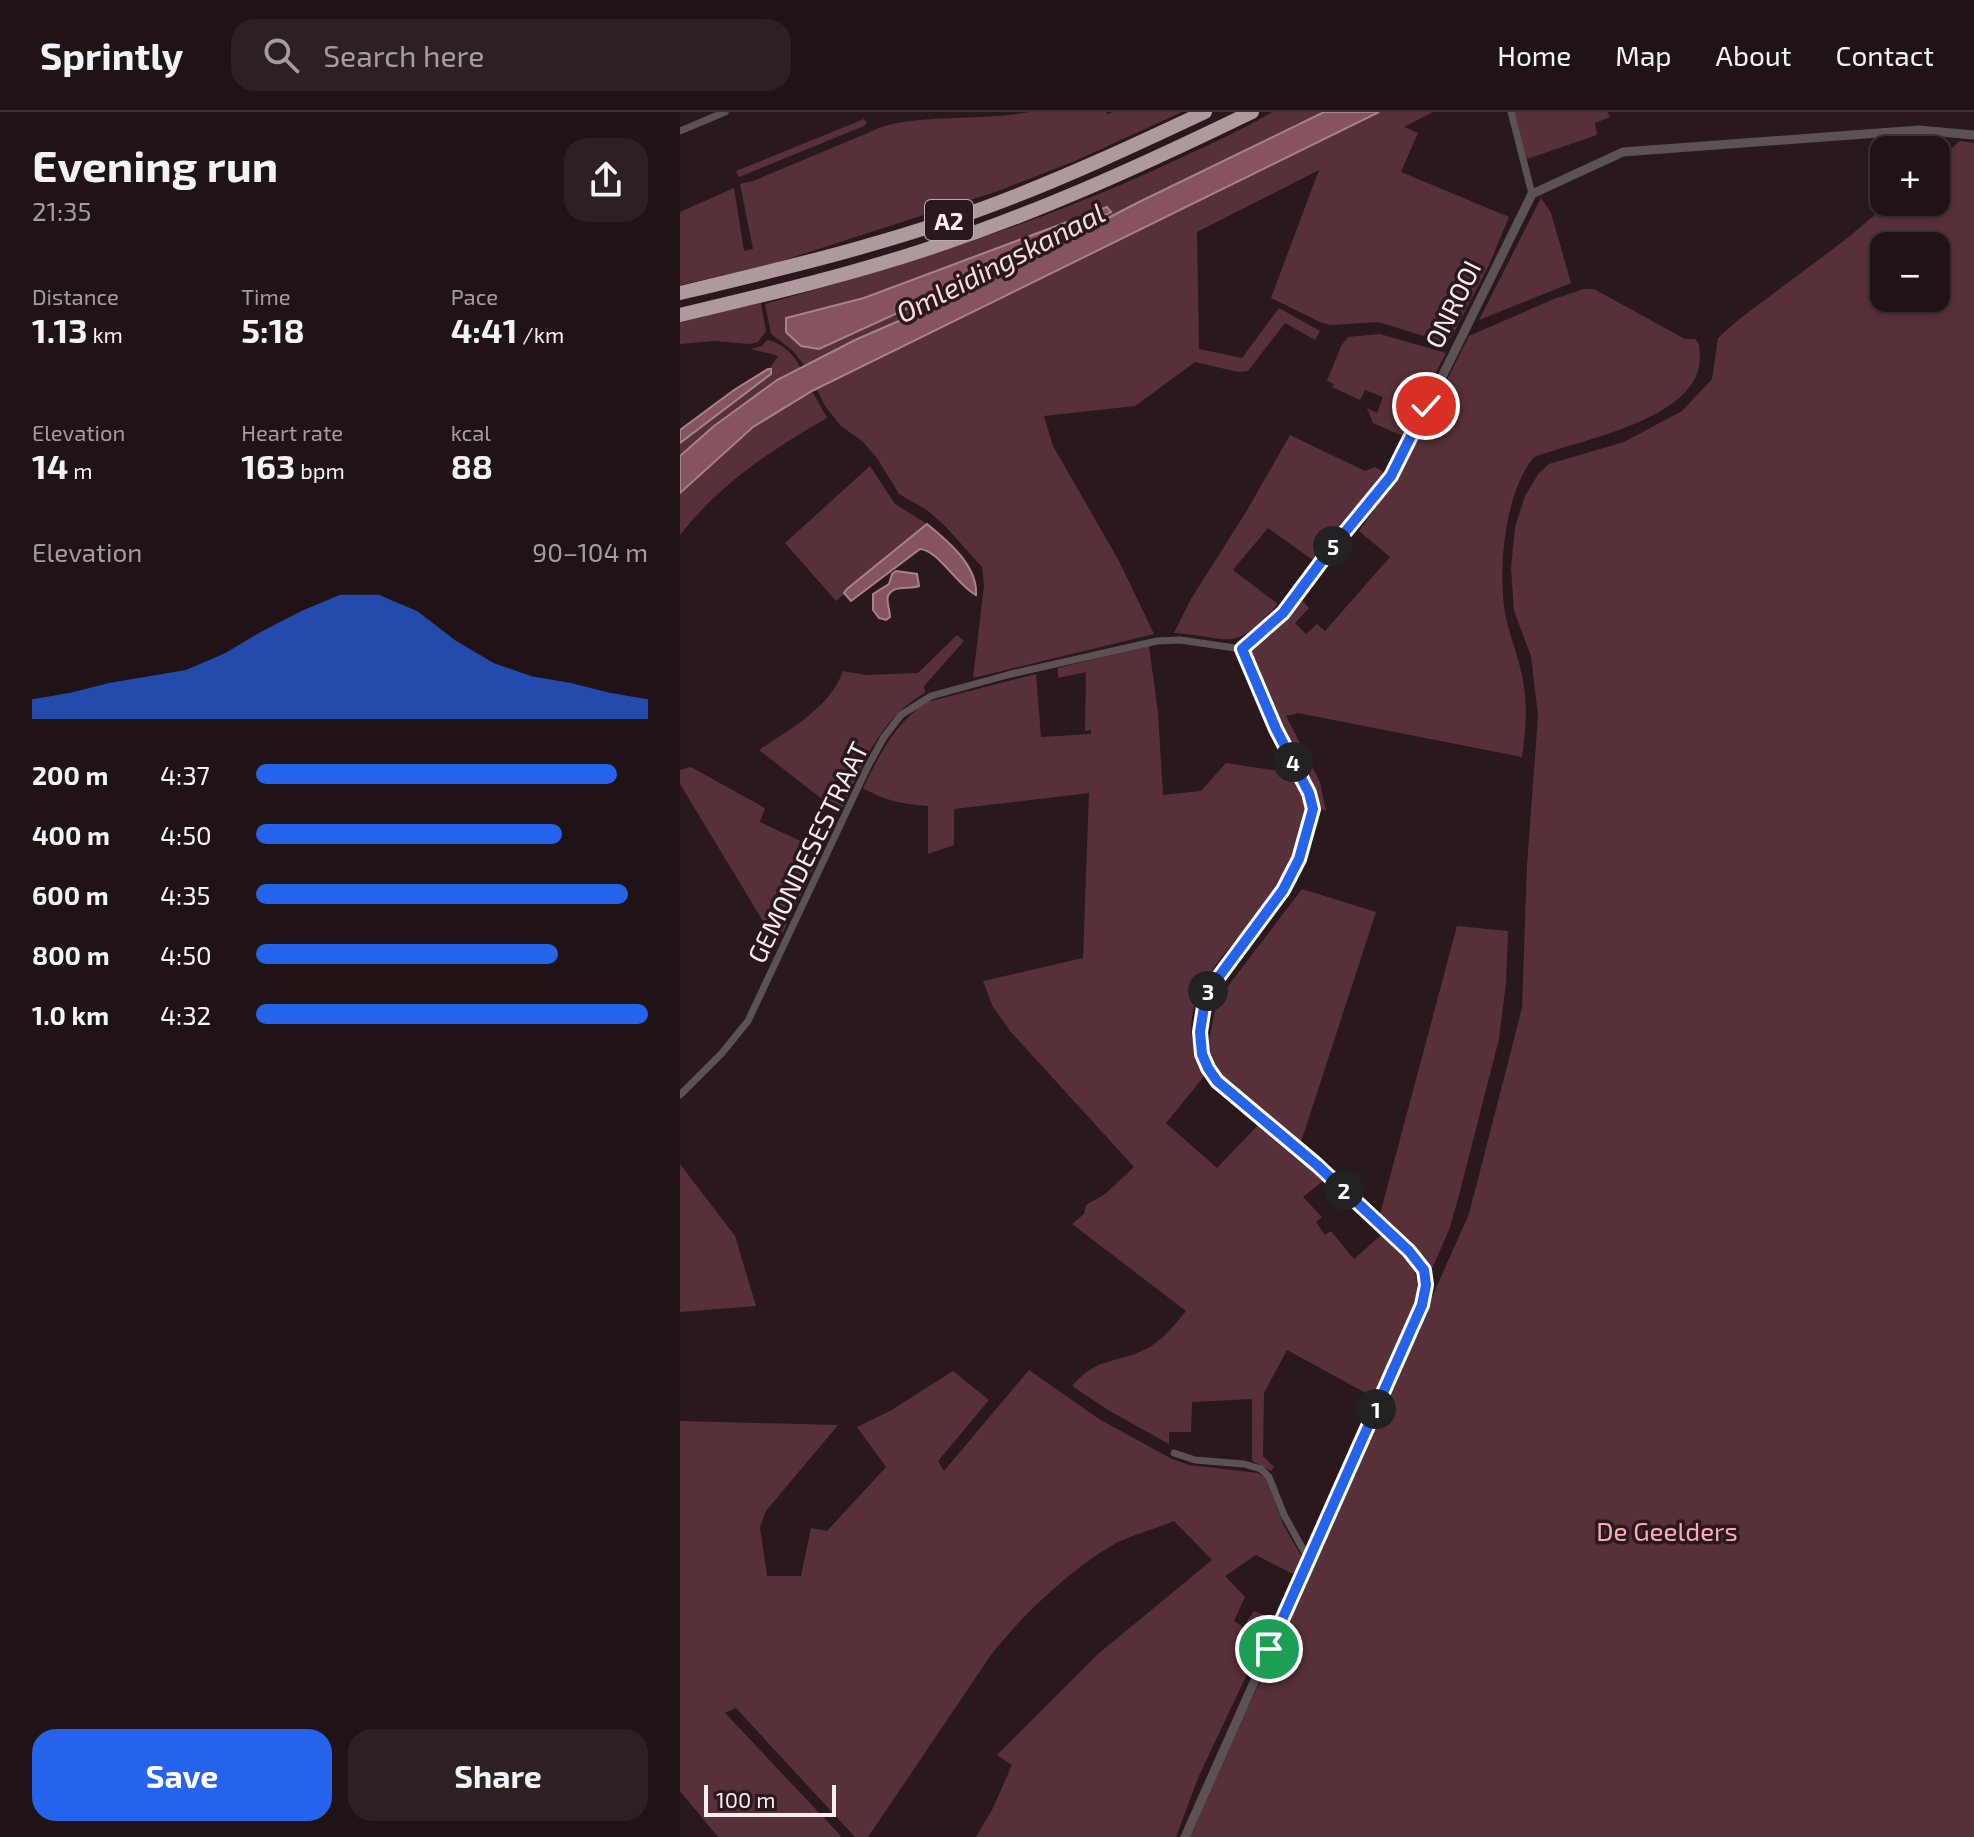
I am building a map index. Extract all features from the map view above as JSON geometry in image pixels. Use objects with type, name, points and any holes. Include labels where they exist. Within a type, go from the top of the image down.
[{"type":"highway","name":"A2","points":[[680,293],[774,271],[935,225],[1062,177],[1205,112]]},
{"type":"highway","name":"A2","points":[[680,315],[783,291],[943,244],[1076,194],[1252,112]]},
{"type":"street","points":[[680,131],[725,112]]},
{"type":"street","points":[[1511,112],[1532,194],[1623,152],[1919,130],[1974,135]]},
{"type":"street","name":"ONROOI","points":[[1242,649],[1283,613],[1400,462],[1532,194]]},
{"type":"street","name":"GEMONDESESTRAAT","points":[[680,1095],[722,1053],[748,1021],[868,766],[901,715],[931,696],[1011,674],[1157,641],[1180,640],[1242,649]]},
{"type":"street","points":[[1185,1837],[1422,1305],[1426,1285],[1424,1270],[1409,1251],[1317,1165],[1217,1081],[1202,1054],[1200,1032],[1206,994],[1283,890],[1299,859],[1313,809],[1309,793],[1276,729],[1242,649]]},
{"type":"street","points":[[1174,1453],[1195,1460],[1252,1466],[1266,1474],[1309,1560]]},
{"type":"green space","points":[[1029,112],[1182,112],[1075,161],[998,191],[769,265],[680,285],[680,212],[734,188],[744,251],[753,249],[740,184],[886,126]]},
{"type":"green space","points":[[1272,112],[1324,112],[965,292],[805,366],[793,351],[771,334],[765,304],[867,275],[1017,226],[1115,187]],"holes":[[[1107,207],[1111,212],[819,349],[786,332],[786,318],[864,298]]]},
{"type":"green space","points":[[1379,112],[1433,112],[1404,127],[1418,133],[1401,172],[1509,217],[1489,265],[1452,336],[1447,341],[1440,341],[1378,322],[1331,325],[1271,298],[1319,170],[1197,232],[1199,349],[1242,358],[1279,308],[1320,331],[1315,340],[1285,323],[1248,371],[1238,372],[1195,362],[1135,406],[1044,416],[1053,446],[1119,561],[1154,634],[973,678],[984,586],[982,567],[927,510],[899,494],[877,458],[862,441],[841,426],[817,390]]},
{"type":"green space","points":[[1512,112],[1608,112],[1610,117],[1595,123],[1597,135],[1527,159]]},
{"type":"green space","points":[[864,119],[867,123],[864,126],[739,177],[736,171]]},
{"type":"green space","name":"De Geelders","points":[[1960,141],[1974,143],[1974,1837],[1189,1837],[1287,1626],[1285,1623],[1422,1320],[1425,1320],[1428,1306],[1469,1214],[1522,1008],[1527,865],[1538,716],[1531,656],[1514,611],[1511,568],[1515,527],[1525,496],[1539,473],[1549,464],[1624,442],[1682,411],[1712,379],[1718,338],[1873,216],[1950,216],[1950,150]]},
{"type":"green space","points":[[1541,198],[1551,213],[1571,283],[1479,320]]},
{"type":"green space","points":[[1584,289],[1594,289],[1685,339],[1695,339],[1699,344],[1699,367],[1694,380],[1682,395],[1665,408],[1622,429],[1534,457],[1524,472],[1505,534],[1502,579],[1506,618],[1524,685],[1526,711],[1522,757],[1298,713],[1286,716],[1320,782],[1326,811],[1322,809],[1277,724],[1278,718],[1247,653],[1301,599],[1309,608],[1295,623],[1306,634],[1317,624],[1325,631],[1390,557],[1359,531],[1401,472],[1469,336]]},
{"type":"green space","points":[[761,303],[766,331],[758,342],[680,344],[680,322]]},
{"type":"green space","points":[[1380,334],[1446,353],[1403,436],[1373,423],[1367,408],[1377,413],[1383,397],[1365,390],[1360,400],[1332,387],[1334,384],[1327,381],[1341,346],[1348,337]]},
{"type":"green space","points":[[767,340],[787,350],[801,369],[733,410],[680,456],[680,443],[771,374],[770,368],[778,356],[751,349],[762,346]]},
{"type":"green space","points":[[812,391],[827,418],[729,484],[680,535],[680,493],[753,427]]},
{"type":"green space","points":[[1290,435],[1365,471],[1375,467],[1384,472],[1314,561],[1268,528],[1233,570],[1278,604],[1250,631],[1231,639],[1174,633],[1191,599]]},
{"type":"green space","points":[[870,466],[895,504],[927,524],[836,601],[785,543]]},
{"type":"green space","points":[[957,635],[964,641],[924,686],[925,693],[909,703],[883,730],[840,813],[759,750],[819,707],[843,671],[866,675],[918,673]]},
{"type":"green space","points":[[1149,646],[1158,713],[1163,795],[1201,791],[1226,763],[1291,773],[1302,794],[1305,813],[1300,837],[1279,889],[1208,976],[1197,998],[1191,1022],[1194,1047],[1206,1074],[1166,1123],[1217,1168],[1260,1123],[1324,1180],[1303,1197],[1322,1217],[1316,1222],[1325,1235],[1331,1231],[1354,1259],[1381,1235],[1409,1262],[1417,1286],[1411,1318],[1375,1398],[1287,1350],[1264,1393],[1263,1456],[1274,1467],[1271,1471],[1252,1461],[1252,1399],[1192,1402],[1191,1432],[1169,1432],[1169,1444],[1072,1386],[1090,1370],[1150,1346],[1167,1333],[1186,1311],[1072,1224],[1084,1214],[1086,1205],[1105,1194],[1134,1167],[1010,1031],[993,1007],[983,981],[1083,958],[1089,793],[954,809],[954,845],[928,854],[928,806],[894,801],[863,788],[897,729],[927,702],[1036,674],[1041,737],[1091,734],[1091,730],[1085,731],[1086,672],[1058,678],[1058,668]]},
{"type":"green space","points":[[691,767],[765,808],[760,822],[822,851],[782,934],[766,926],[680,784],[680,770]]},
{"type":"green space","points":[[1302,889],[1376,912],[1301,1142],[1291,1138],[1217,1072],[1208,1045],[1216,1006],[1222,994]]},
{"type":"green space","points":[[1457,926],[1508,931],[1506,983],[1499,1039],[1457,1203],[1430,1273],[1417,1250],[1380,1214]]},
{"type":"green space","points":[[680,1164],[735,1236],[756,1306],[680,1312]]},
{"type":"green space","points":[[1029,1370],[1099,1419],[1172,1459],[1189,1465],[1258,1473],[1266,1479],[1284,1526],[1302,1557],[1295,1575],[1256,1555],[1225,1576],[1245,1597],[1234,1621],[1243,1627],[1254,1611],[1273,1619],[1198,1778],[1176,1837],[976,1837],[1012,1765],[997,1755],[1098,1654],[1212,1560],[1174,1521],[1123,1540],[1099,1553],[1065,1579],[1017,1624],[991,1655],[868,1837],[855,1837],[736,1708],[725,1713],[842,1837],[718,1837],[680,1791],[680,1421],[838,1425],[766,1511],[760,1527],[767,1576],[801,1576],[811,1528],[827,1531],[886,1467],[857,1427],[890,1411],[953,1371],[989,1400],[938,1461],[944,1471]]},
{"type":"water","points":[[1324,112],[1379,112],[812,391],[753,427],[680,493],[680,456],[714,426],[777,380],[855,340],[961,294],[1137,203]]},
{"type":"water","name":"Omleidingskanaal","points":[[1107,207],[1111,212],[1081,229],[819,349],[801,346],[786,332],[786,318],[864,298]]},
{"type":"water","points":[[771,369],[771,374],[680,443],[680,430]]},
{"type":"water","points":[[927,524],[967,564],[976,595],[934,555],[920,549],[851,601],[844,593],[847,589]]},
{"type":"water","points":[[896,571],[917,574],[919,586],[890,592],[887,601],[890,617],[886,620],[879,618],[873,610],[873,594],[889,584]]},
{"type":"route","points":[[1269,1649],[1422,1305],[1426,1285],[1424,1270],[1409,1251],[1317,1165],[1217,1081],[1202,1054],[1200,1032],[1206,994],[1283,890],[1299,859],[1313,809],[1309,793],[1276,729],[1242,649],[1283,613],[1391,476],[1426,406]]}]
